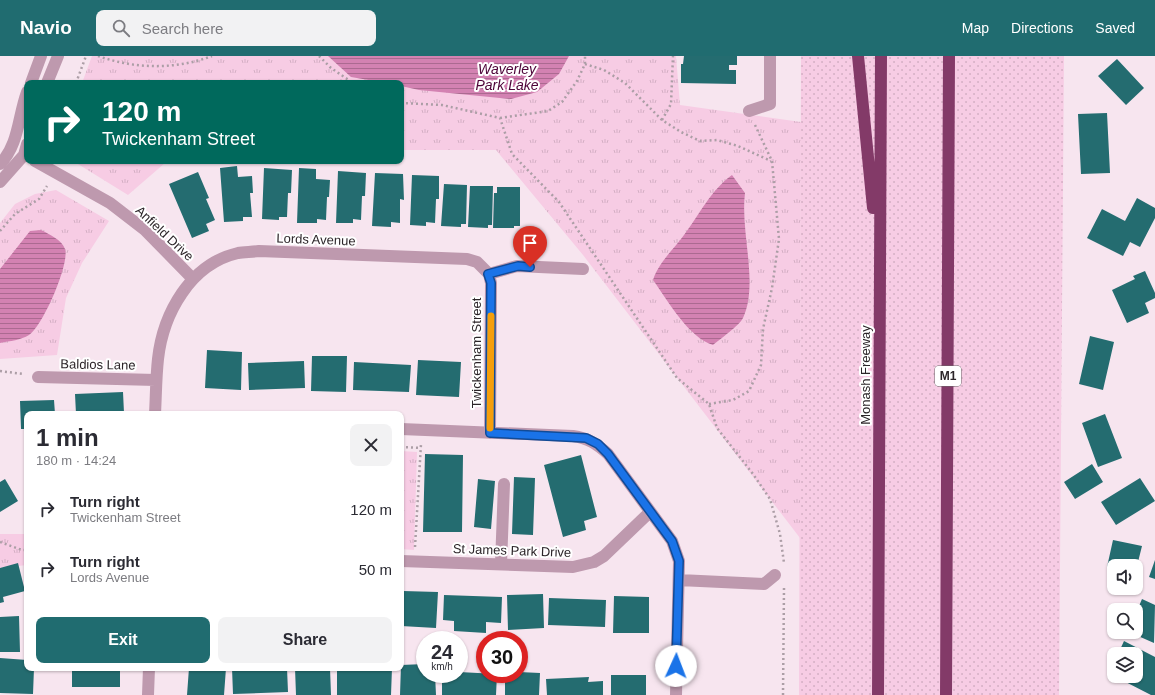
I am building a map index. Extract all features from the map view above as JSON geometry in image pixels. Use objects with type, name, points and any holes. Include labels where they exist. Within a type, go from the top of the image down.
[{"type":"highway","points":[[858,56],[880,269]]},
{"type":"highway","name":"Monash Freeway","points":[[878,695],[881,56]]},
{"type":"highway","name":"M1","points":[[946,695],[949,56]]},
{"type":"street","points":[[32,80],[41,56]]},
{"type":"street","points":[[48,80],[58,56]]},
{"type":"street","points":[[749,111],[770,104],[770,56]]},
{"type":"street","points":[[0,164],[11,149],[20,109],[24,99]]},
{"type":"street","name":"Anfield Drive","points":[[11,149],[24,153]]},
{"type":"street","points":[[0,182],[24,158]]},
{"type":"street","name":"Anfield Drive","points":[[43,164],[110,203],[145,230],[192,278]]},
{"type":"street","name":"Lords Avenue","points":[[156,411],[158,357],[164,328],[175,303],[192,278],[215,262],[237,254],[259,251],[467,258],[477,262],[488,274]]},
{"type":"street","points":[[488,274],[518,266],[583,269]]},
{"type":"street","name":"Twickenham Street","points":[[488,274],[491,283],[490,433]]},
{"type":"street","name":"Baldios Lane","points":[[38,377],[156,380]]},
{"type":"street","points":[[404,429],[586,438],[598,444],[608,454],[672,541],[679,561],[676,695]]},
{"type":"street","points":[[501,564],[504,484]]},
{"type":"street","name":"St James Park Drive","points":[[404,561],[573,567],[594,562],[604,556],[650,512]]},
{"type":"street","points":[[679,580],[764,584],[780,571]]},
{"type":"street","points":[[149,671],[150,692]]},
{"type":"path","points":[[77,80],[86,56]]},
{"type":"path","points":[[98,56],[136,66],[166,66],[198,61],[212,56]]},
{"type":"path","points":[[110,60],[114,56]]},
{"type":"path","points":[[319,56],[331,68],[349,80]]},
{"type":"path","points":[[404,103],[442,104],[500,118],[548,111],[562,102],[577,81],[585,64],[586,56]]},
{"type":"path","points":[[662,120],[671,104],[673,56]]},
{"type":"path","points":[[585,64],[604,70],[625,83],[662,120],[681,132],[700,141],[717,140],[738,146],[772,161]]},
{"type":"path","points":[[709,404],[733,400],[749,391],[761,365],[763,329],[772,288],[779,239],[772,161],[749,111]]},
{"type":"path","points":[[500,118],[512,154],[559,202],[677,378],[709,404],[717,428],[753,474],[770,499],[780,534],[780,571]]},
{"type":"path","points":[[0,231],[15,214],[39,199],[56,173]]},
{"type":"path","points":[[0,371],[38,377]]},
{"type":"path","points":[[415,561],[422,430]]},
{"type":"path","points":[[404,447],[421,448]]},
{"type":"path","points":[[0,542],[24,550]]},
{"type":"path","points":[[783,695],[784,584]]},
{"type":"green space","points":[[92,56],[676,56],[680,105],[801,122],[800,538],[583,255],[496,150],[404,150],[404,80],[83,80]]},
{"type":"green space","points":[[801,56],[1064,56],[1059,695],[799,695]]},
{"type":"green space","points":[[78,164],[164,164],[128,195]]},
{"type":"green space","points":[[56,190],[109,221],[82,263],[66,298],[57,355],[0,359],[0,223],[15,204],[35,194]]},
{"type":"green space","points":[[404,451],[417,452],[414,550],[404,549]]},
{"type":"green space","points":[[0,534],[24,534],[24,565],[0,568]]},
{"type":"water","name":"Waverley Park Lake","points":[[328,56],[569,56],[559,74],[537,92],[511,99],[419,90],[404,87],[404,80],[368,80],[351,77]]},
{"type":"water","points":[[732,175],[745,193],[744,208],[749,290],[743,318],[734,328],[713,345],[704,341],[687,327],[653,280],[659,267],[684,235],[711,195]]},
{"type":"water","points":[[41,230],[58,240],[65,249],[63,267],[54,294],[41,320],[29,335],[0,343],[0,269],[30,231]]},
{"type":"building","points":[[684,56],[737,56],[737,65],[729,65],[729,70],[736,70],[736,84],[681,83],[681,64],[683,64]]},
{"type":"building","points":[[1117,59],[1144,88],[1126,105],[1098,76]]},
{"type":"building","points":[[1107,113],[1110,173],[1081,174],[1078,114]]},
{"type":"building","points":[[237,166],[238,177],[252,176],[253,193],[250,193],[252,217],[243,217],[243,221],[224,222],[220,168]]},
{"type":"building","points":[[264,168],[292,170],[291,193],[288,193],[287,217],[279,217],[279,220],[262,219]]},
{"type":"building","points":[[299,168],[316,169],[316,179],[330,180],[329,197],[327,197],[326,220],[317,219],[317,223],[297,223]]},
{"type":"building","points":[[338,171],[366,173],[365,196],[362,196],[361,220],[353,219],[353,223],[336,223]]},
{"type":"building","points":[[198,172],[209,198],[206,199],[215,220],[206,224],[209,231],[192,238],[169,184]]},
{"type":"building","points":[[375,173],[403,174],[404,200],[400,199],[400,223],[391,222],[391,227],[372,226]]},
{"type":"building","points":[[412,175],[439,176],[439,199],[436,199],[435,223],[426,222],[426,226],[410,225]]},
{"type":"building","points":[[444,184],[467,185],[466,224],[461,224],[461,227],[441,226]]},
{"type":"building","points":[[470,186],[493,186],[492,225],[488,225],[488,228],[468,227]]},
{"type":"building","points":[[497,187],[520,187],[520,226],[514,226],[514,228],[493,228],[494,193],[497,193]]},
{"type":"building","points":[[1137,198],[1155,208],[1155,218],[1140,247],[1130,242],[1123,256],[1087,238],[1102,209],[1125,221]]},
{"type":"building","points":[[1145,271],[1155,293],[1155,298],[1145,303],[1149,313],[1127,323],[1112,290],[1135,279],[1133,276]]},
{"type":"building","points":[[1090,336],[1114,342],[1103,390],[1079,384]]},
{"type":"building","points":[[207,350],[242,352],[241,390],[205,388]]},
{"type":"building","points":[[312,356],[347,356],[346,392],[311,391]]},
{"type":"building","points":[[418,360],[461,362],[459,397],[416,395]]},
{"type":"building","points":[[304,361],[305,388],[249,390],[248,363]]},
{"type":"building","points":[[354,362],[411,365],[409,392],[353,390]]},
{"type":"building","points":[[123,392],[124,411],[76,411],[75,394]]},
{"type":"building","points":[[54,400],[55,411],[24,411],[24,429],[21,429],[20,401]]},
{"type":"building","points":[[1105,414],[1122,458],[1098,467],[1082,423]]},
{"type":"building","points":[[425,454],[463,455],[462,532],[423,532]]},
{"type":"building","points":[[581,455],[597,517],[584,521],[586,530],[563,537],[544,465]]},
{"type":"building","points":[[1092,464],[1103,482],[1075,499],[1064,482]]},
{"type":"building","points":[[514,477],[535,478],[533,535],[512,534]]},
{"type":"building","points":[[1140,478],[1155,501],[1116,525],[1101,502]]},
{"type":"building","points":[[5,479],[18,501],[0,512],[0,482]]},
{"type":"building","points":[[478,479],[495,481],[491,529],[474,527]]},
{"type":"building","points":[[1113,540],[1142,546],[1139,559],[1109,559]]},
{"type":"building","points":[[1155,560],[1155,579],[1149,577]]},
{"type":"building","points":[[18,563],[24,591],[3,597],[4,602],[0,603],[0,568]]},
{"type":"building","points":[[404,591],[438,592],[436,628],[404,626]]},
{"type":"building","points":[[543,594],[544,628],[508,630],[507,595]]},
{"type":"building","points":[[444,595],[502,597],[501,623],[486,622],[486,631],[476,631],[476,632],[454,631],[454,621],[443,620]]},
{"type":"building","points":[[614,596],[649,597],[649,633],[613,633]]},
{"type":"building","points":[[549,598],[606,600],[605,627],[548,625]]},
{"type":"building","points":[[1142,599],[1155,605],[1154,643],[1143,638],[1143,603],[1140,603]]},
{"type":"building","points":[[19,616],[20,652],[0,652],[0,617]]},
{"type":"building","points":[[1124,641],[1136,647],[1121,647]]},
{"type":"building","points":[[1143,651],[1155,657],[1155,695],[1151,695],[1128,683],[1143,683]]},
{"type":"building","points":[[0,658],[24,660],[24,671],[34,671],[33,694],[0,693]]},
{"type":"building","points":[[416,664],[416,683],[435,683],[436,695],[400,695],[401,671],[404,671],[404,665]]},
{"type":"building","points":[[72,671],[120,671],[120,687],[72,687]]},
{"type":"building","points":[[189,671],[226,671],[224,695],[187,695]]},
{"type":"building","points":[[232,671],[287,671],[288,692],[233,694]]},
{"type":"building","points":[[295,671],[330,671],[331,695],[296,695]]},
{"type":"building","points":[[337,671],[392,671],[391,695],[337,695]]},
{"type":"building","points":[[468,672],[476,673],[476,683],[497,683],[496,695],[442,695],[442,683],[468,683]]},
{"type":"building","points":[[528,672],[540,673],[539,695],[505,695],[505,683],[528,683]]},
{"type":"building","points":[[611,675],[646,675],[646,695],[611,695]]},
{"type":"building","points":[[589,677],[588,682],[603,681],[603,695],[547,695],[546,679]]},
{"type":"slow traffic","points":[[490,428],[491,316]]},
{"type":"route","points":[[530,267],[518,266],[488,274],[491,283],[490,433],[573,436],[586,438],[598,444],[608,454],[672,541],[679,561],[676,666]]}]
